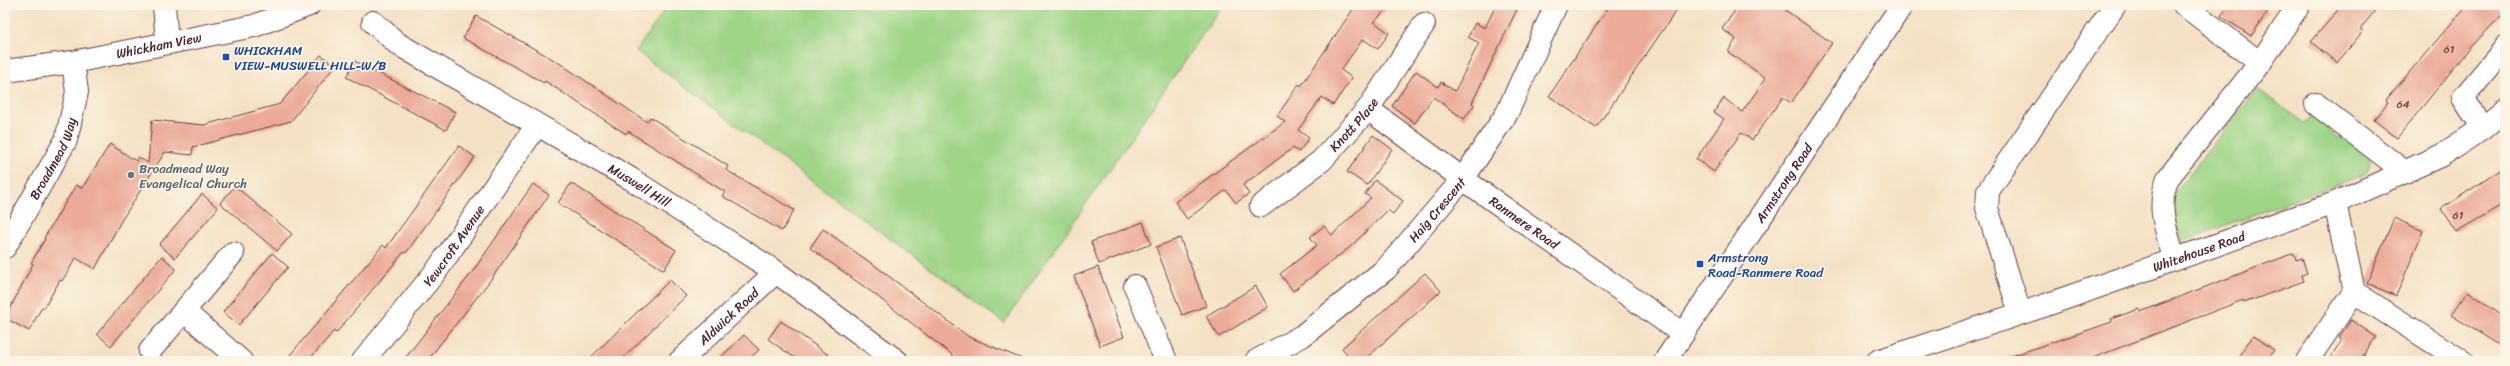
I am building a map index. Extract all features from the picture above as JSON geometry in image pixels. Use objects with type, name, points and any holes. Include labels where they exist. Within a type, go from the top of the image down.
[{"type":"street","points":[[164,5],[167,43]]},
{"type":"street","name":"Whickham View","points":[[5,71],[73,62],[254,26],[309,5]]},
{"type":"street","name":"Haig Crescent","points":[[1256,361],[1302,336],[1386,269],[1463,179],[1508,113],[1556,5]]},
{"type":"street","name":"Armstrong Road","points":[[1665,361],[1902,5]]},
{"type":"street","points":[[2020,313],[1987,208],[1988,191],[2115,5]]},
{"type":"street","points":[[2184,5],[2260,64]]},
{"type":"street","points":[[2174,258],[2161,208],[2162,192],[2168,178],[2260,64],[2299,5]]},
{"type":"street","name":"Muswell Hill","points":[[373,22],[398,44],[631,179],[776,272],[897,361]]},
{"type":"street","name":"Knott Place","points":[[1261,206],[1321,161],[1368,109],[1424,24]]},
{"type":"street","points":[[2483,128],[2463,98],[2505,48]]},
{"type":"street","name":"Broadmead Way","points":[[5,247],[66,140],[77,92],[73,62]]},
{"type":"street","points":[[2316,104],[2405,172]]},
{"type":"street","name":"Ranmere Road","points":[[1368,109],[1463,179],[1683,334]]},
{"type":"street","name":"Whitehouse Road","points":[[1878,361],[2335,203],[2442,154],[2483,128],[2505,110]]},
{"type":"street","name":"Yewcroft Avenue","points":[[363,361],[437,270],[537,125]]},
{"type":"street","points":[[2335,203],[2354,292],[2462,361]]},
{"type":"street","points":[[150,351],[233,252]]},
{"type":"street","name":"Aldwick Road","points":[[680,361],[776,272]]},
{"type":"street","points":[[1135,286],[1166,361]]},
{"type":"street","points":[[2307,361],[2354,292]]},
{"type":"street","points":[[184,311],[241,361]]},
{"type":"green space","points":[[668,5],[1223,5],[1004,323],[636,51]]},
{"type":"green space","points":[[2258,89],[2304,123],[2312,116],[2339,138],[2349,136],[2368,151],[2370,162],[2365,174],[2182,241],[2171,203],[2173,194]]},
{"type":"building","points":[[1356,5],[1391,5],[1374,22],[1389,33],[1378,49],[1363,39],[1341,70],[1352,78],[1333,105],[1322,97],[1298,130],[1309,138],[1299,152],[1293,148],[1243,185],[1249,194],[1236,203],[1226,190],[1187,219],[1175,202],[1285,122],[1277,116],[1299,84],[1301,86]]},
{"type":"building","points":[[1496,5],[1519,5],[1472,103],[1474,105],[1464,119],[1433,97],[1415,123],[1392,106],[1416,71],[1438,87],[1441,82],[1455,91],[1479,43],[1468,37],[1475,23],[1485,28]]},
{"type":"building","points":[[1610,5],[1680,5],[1596,128],[1549,96]]},
{"type":"building","points":[[1739,5],[1778,5],[1832,43],[1791,103],[1783,97],[1752,140],[1741,133],[1714,172],[1696,159],[1724,119],[1714,112],[1724,98],[1742,112],[1766,78],[1728,52],[1736,39],[1722,29]]},
{"type":"building","points":[[2228,5],[2259,5],[2268,11],[2251,36],[2221,16]]},
{"type":"building","points":[[2342,5],[2380,5],[2360,29],[2363,31],[2337,63],[2311,42]]},
{"type":"building","points":[[2467,5],[2505,5],[2505,12],[2471,47],[2397,138],[2374,120],[2388,102],[2386,100]]},
{"type":"building","points":[[476,16],[556,61],[647,122],[650,117],[728,166],[726,170],[794,210],[782,231],[722,196],[725,192],[628,131],[626,134],[545,81],[544,83],[463,38]]},
{"type":"building","points":[[321,55],[335,66],[291,121],[193,147],[192,155],[165,152],[121,221],[95,269],[76,258],[62,281],[60,280],[44,308],[42,307],[29,331],[5,318],[33,264],[31,263],[45,239],[44,238],[76,185],[82,188],[110,144],[136,161],[138,157],[148,163],[152,120],[204,125],[280,104]]},
{"type":"building","points":[[355,61],[455,112],[446,130],[346,77]]},
{"type":"building","points":[[1373,135],[1392,149],[1367,185],[1347,172]]},
{"type":"building","points":[[459,146],[475,157],[406,253],[404,252],[336,333],[334,331],[308,361],[285,361],[383,245],[386,248]]},
{"type":"building","points":[[2505,167],[2505,203],[2456,232],[2441,209]]},
{"type":"building","points":[[1375,180],[1403,201],[1393,214],[1388,210],[1349,248],[1293,291],[1280,274],[1317,245],[1310,237],[1324,226],[1332,235],[1371,198],[1365,194]]},
{"type":"building","points":[[571,183],[676,250],[664,270],[558,203]]},
{"type":"building","points":[[533,184],[549,195],[492,278],[427,361],[403,361],[473,271]]},
{"type":"building","points":[[235,186],[292,234],[277,251],[220,203]]},
{"type":"building","points":[[202,194],[218,208],[175,258],[159,245]]},
{"type":"building","points":[[2394,218],[2423,231],[2396,296],[2367,283]]},
{"type":"building","points":[[1143,222],[1151,244],[1099,264],[1091,242]]},
{"type":"building","points":[[823,229],[878,268],[969,337],[1027,361],[960,361],[873,293],[810,248]]},
{"type":"building","points":[[1180,238],[1206,306],[1182,315],[1156,247]]},
{"type":"building","points":[[272,253],[288,267],[239,325],[223,312]]},
{"type":"building","points":[[2294,253],[2296,260],[2302,258],[2307,273],[2302,275],[2304,281],[2244,303],[2243,300],[2085,361],[2004,361],[2003,359],[2112,322],[2111,319],[2139,309],[2140,312]]},
{"type":"building","points":[[162,256],[176,269],[111,346],[97,334]]},
{"type":"building","points":[[1098,267],[1124,337],[1100,346],[1074,276]]},
{"type":"building","points":[[1425,273],[1441,291],[1363,361],[1353,361],[1342,348]]},
{"type":"building","points":[[670,280],[686,296],[620,361],[587,361]]},
{"type":"building","points":[[1256,286],[1268,307],[1219,337],[1206,316]]},
{"type":"building","points":[[2468,291],[2505,318],[2505,336],[2499,345],[2451,315]]},
{"type":"building","points":[[2351,320],[2376,337],[2359,361],[2328,361],[2343,340],[2339,338]]},
{"type":"building","points":[[781,321],[837,361],[799,361],[768,339]]},
{"type":"building","points":[[744,335],[759,350],[747,361],[717,361]]},
{"type":"building","points":[[2253,336],[2274,350],[2267,361],[2235,361]]},
{"type":"place","name":"WHICKHAM VIEW-MUSWELL HILL-W/B","points":[[226,57]]},
{"type":"place","name":"Broadmead Way Evangelical Church","points":[[131,175]]},
{"type":"place","name":"Armstrong Road-Ranmere Road","points":[[1700,264]]}]
